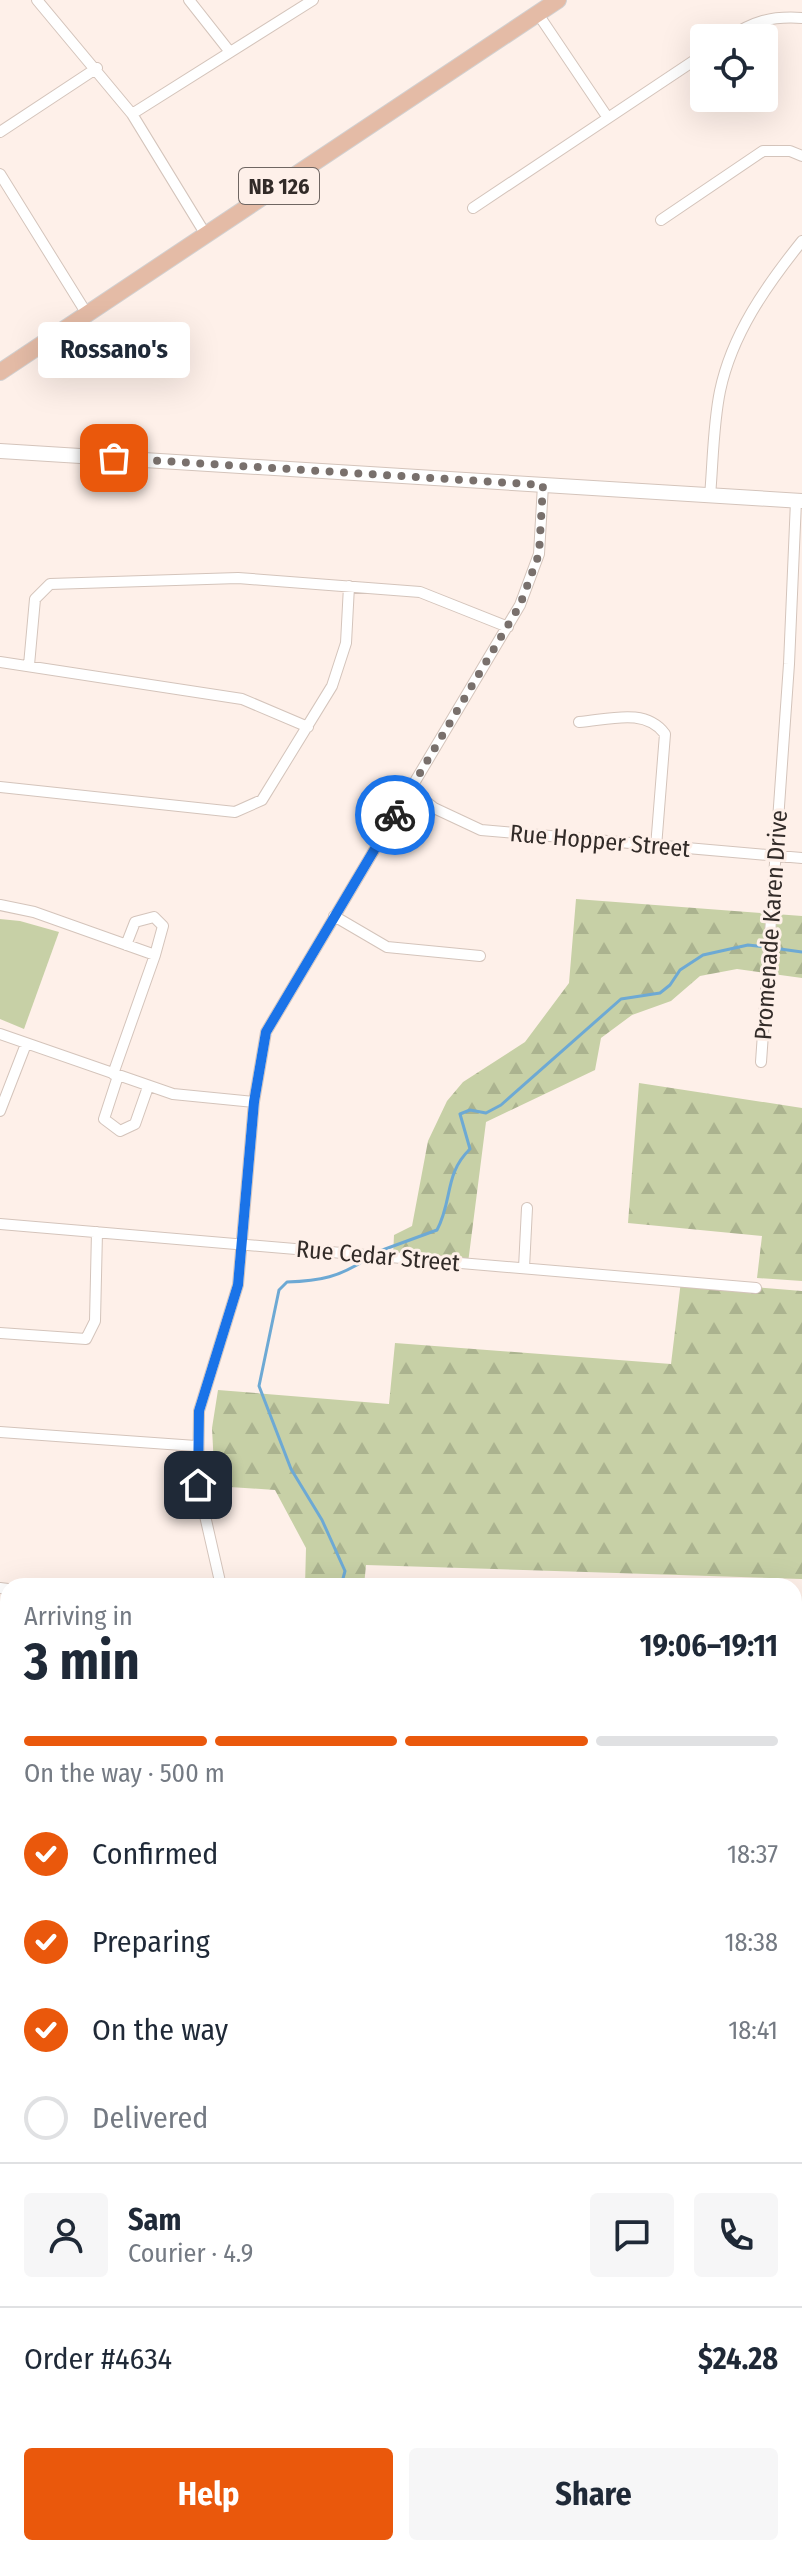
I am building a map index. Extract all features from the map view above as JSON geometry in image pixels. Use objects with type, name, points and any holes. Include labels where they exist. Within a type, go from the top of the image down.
[{"type":"main road","name":"NB 126","points":[[0,372],[558,0]]},
{"type":"main road","points":[[0,451],[799,501]]},
{"type":"street","points":[[37,0],[97,68],[132,114],[206,235]]},
{"type":"street","points":[[189,0],[230,52]]},
{"type":"street","points":[[132,114],[313,0]]},
{"type":"street","points":[[538,14],[608,118]]},
{"type":"street","points":[[750,24],[772,16],[802,18]]},
{"type":"street","points":[[473,208],[690,63]]},
{"type":"street","points":[[0,132],[97,68]]},
{"type":"street","points":[[661,220],[763,151],[790,151],[802,156]]},
{"type":"street","points":[[0,174],[87,314]]},
{"type":"street","points":[[710,496],[719,393],[727,365],[753,309],[802,241]]},
{"type":"street","points":[[219,1578],[198,1485],[196,1446],[204,1389],[238,1285],[254,1102],[266,1032],[508,627],[530,583],[539,554],[543,485]]},
{"type":"street","name":"Promenade Karen Drive","points":[[761,1062],[799,501]]},
{"type":"street","points":[[29,665],[35,599],[50,584],[238,578],[420,592],[508,627]]},
{"type":"street","points":[[0,787],[235,812],[262,800],[332,686],[346,643],[349,586]]},
{"type":"street","points":[[0,662],[242,699],[308,727]]},
{"type":"street","points":[[579,722],[642,717],[656,722],[665,734],[656,847]]},
{"type":"street","name":"Rue Hopper Street","points":[[410,789],[434,808],[481,830],[802,858]]},
{"type":"street","points":[[0,905],[34,912],[155,955]]},
{"type":"street","points":[[334,916],[387,947],[480,956]]},
{"type":"street","points":[[126,945],[135,922],[154,917],[163,926],[164,933],[104,1119],[120,1131],[135,1124],[148,1087]]},
{"type":"street","points":[[0,1034],[173,1094],[254,1102]]},
{"type":"street","points":[[0,1111],[26,1044]]},
{"type":"street","points":[[524,1268],[527,1208]]},
{"type":"street","name":"Rue Cedar Street","points":[[0,1224],[756,1288]]},
{"type":"street","points":[[0,1333],[86,1339],[95,1321],[97,1232]]},
{"type":"street","points":[[0,1432],[196,1446]]},
{"type":"green space","points":[[576,899],[802,916],[802,978],[737,969],[700,976],[671,1001],[632,1015],[601,1038],[595,1070],[486,1122],[468,1263],[393,1257],[394,1235],[412,1226],[428,1141],[447,1101],[463,1082],[525,1042],[569,983]]},
{"type":"green space","points":[[0,919],[59,932],[24,1029],[0,1019]]},
{"type":"green space","points":[[639,1083],[802,1108],[802,1281],[757,1278],[762,1236],[628,1223]]},
{"type":"green space","points":[[681,1281],[802,1291],[802,1578],[366,1565],[365,1578],[305,1578],[306,1548],[275,1490],[215,1486],[212,1428],[218,1390],[389,1404],[395,1343],[671,1364]]},
{"type":"waterway","points":[[377,1252],[437,1230],[456,1168],[470,1149],[460,1114],[470,1110],[486,1113],[501,1105],[621,999],[660,993],[680,970],[703,955],[748,945],[766,947]]},
{"type":"waterway","points":[[773,948],[802,952]]},
{"type":"waterway","points":[[343,1578],[345,1571],[322,1520],[291,1469],[259,1386],[279,1290],[287,1282],[339,1274],[368,1258]]},
{"type":"way so far","points":[[114,458],[543,485],[539,554],[530,583],[508,627],[395,815]]},
{"type":"place","name":"Rossano's","points":[[114,458]]},
{"type":"route","points":[[198,1485],[196,1446],[199,1411],[238,1285],[259,1056],[266,1032],[395,815]]}]
